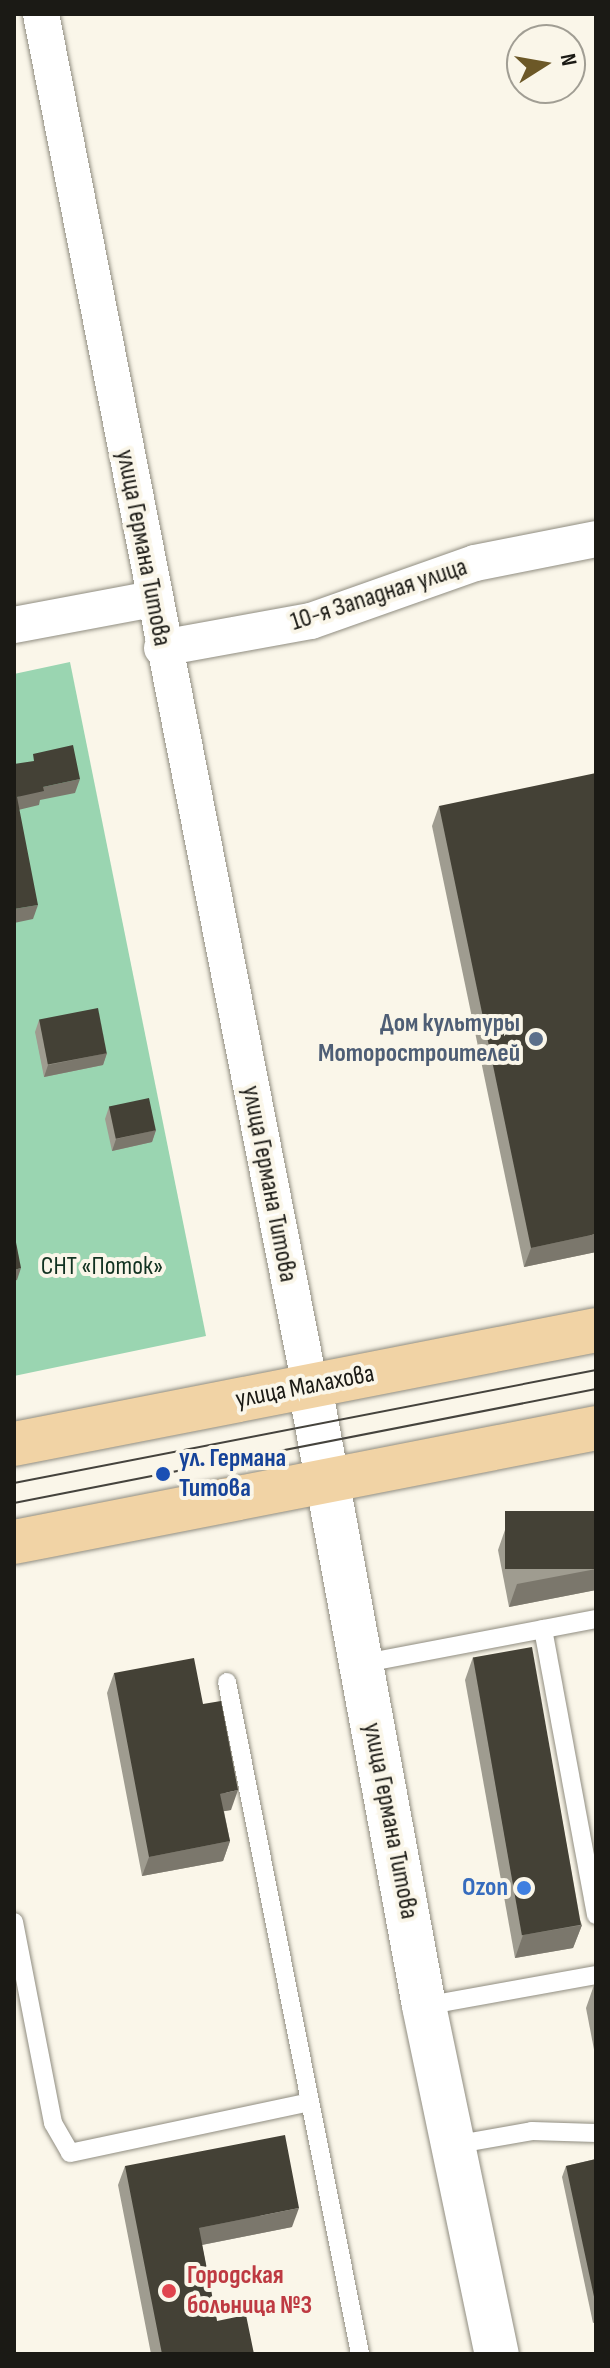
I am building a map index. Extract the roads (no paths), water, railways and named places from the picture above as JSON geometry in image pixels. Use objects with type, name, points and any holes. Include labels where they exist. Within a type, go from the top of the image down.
[{"type":"main road","name":"улица Малахова","points":[[14,1444],[596,1330]]},
{"type":"main road","points":[[14,1542],[596,1428]]},
{"type":"street","name":"улица Германа Титова","points":[[41,14],[162,648],[310,1387],[424,2006],[497,2354]]},
{"type":"street","name":"10-я Западная улица","points":[[162,648],[311,621],[475,563],[596,539]]},
{"type":"street","points":[[14,625],[153,599]]},
{"type":"lane","points":[[360,1664],[596,1619]]},
{"type":"lane","points":[[543,1629],[596,1915]]},
{"type":"lane","points":[[227,1682],[360,2354]]},
{"type":"lane","points":[[14,1922],[53,2123],[70,2153],[310,2102]]},
{"type":"lane","points":[[424,2006],[596,1975]]},
{"type":"lane","points":[[453,2145],[532,2131],[596,2133]]},
{"type":"tram line","points":[[14,1483],[596,1370]]},
{"type":"tram line","points":[[14,1503],[596,1389]]},
{"type":"place","name":"Дом культуры Моторостроителей","points":[[536,1039]]},
{"type":"place","name":"ул. Германа Титова","points":[[163,1474]]},
{"type":"place","name":"Ozon","points":[[524,1888]]},
{"type":"place","name":"Городская больница №3","points":[[169,2291]]},
{"type":"park label","name":"СНТ «Поток»","points":[[102,1267]]}]
